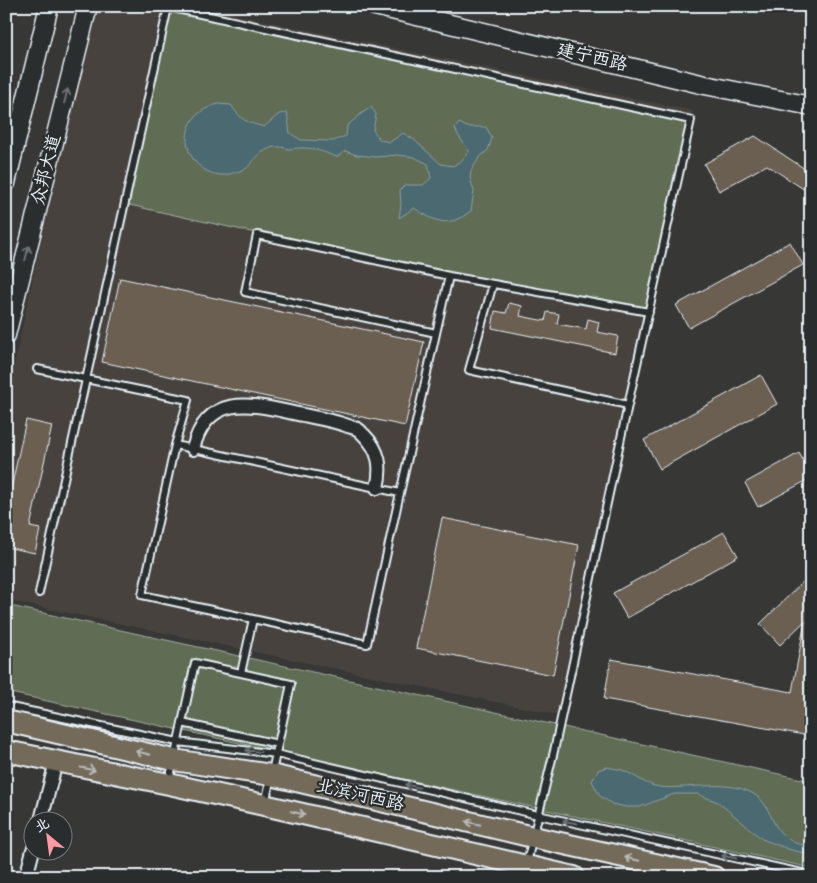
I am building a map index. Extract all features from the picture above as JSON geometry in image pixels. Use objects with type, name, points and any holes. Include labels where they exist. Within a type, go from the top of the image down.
[{"type":"main road","name":"众邦大道","points":[[6,183],[49,6]]},
{"type":"main road","name":"众邦大道","points":[[6,335],[88,6]]},
{"type":"main road","name":"建宁西路","points":[[375,6],[705,85],[811,106]]},
{"type":"main road","name":"北滨河西路","points":[[6,721],[176,751],[533,837],[714,877]]},
{"type":"main road","name":"北滨河西路","points":[[6,751],[264,805],[574,877]]},
{"type":"street","points":[[193,449],[202,426],[215,412],[233,405],[252,405],[329,421],[359,430],[372,443],[379,461],[377,488]]},
{"type":"street","points":[[43,810],[56,762]]},
{"type":"street","points":[[26,877],[30,860]]},
{"type":"lane","points":[[39,593],[168,7],[691,120],[554,751],[526,866]]},
{"type":"lane","points":[[436,333],[245,292],[257,235],[449,276],[649,312]]},
{"type":"lane","points":[[37,369],[188,400],[175,445],[142,595],[367,644],[449,276]]},
{"type":"lane","points":[[493,284],[469,370],[628,405]]},
{"type":"lane","points":[[175,445],[400,493]]},
{"type":"lane","points":[[241,673],[253,619]]},
{"type":"lane","points":[[169,784],[195,663],[291,684],[264,805]]},
{"type":"lane","points":[[6,706],[176,751],[276,754],[538,815],[811,875]]},
{"type":"lane","points":[[182,723],[278,744]]},
{"type":"shaded area","points":[[91,6],[195,6],[693,111],[563,716],[6,600],[6,403]]},
{"type":"green space","points":[[168,7],[691,120],[649,312],[409,267],[125,204]]},
{"type":"green space","points":[[6,605],[811,781],[811,868],[6,692]]},
{"type":"water","points":[[218,104],[231,105],[245,120],[264,127],[279,114],[287,113],[290,133],[301,140],[333,141],[346,136],[347,126],[371,107],[376,114],[373,130],[380,140],[390,142],[403,133],[413,139],[441,164],[453,166],[462,160],[469,151],[455,128],[459,123],[467,127],[486,127],[492,138],[488,150],[479,158],[471,171],[470,178],[474,191],[471,211],[456,220],[442,222],[414,208],[399,218],[400,190],[405,185],[423,185],[431,178],[428,164],[414,157],[397,155],[377,157],[357,155],[345,151],[337,157],[310,148],[289,149],[276,147],[262,153],[247,168],[226,175],[207,171],[199,166],[189,151],[187,142],[188,132],[193,119],[199,113]]},
{"type":"water","points":[[607,767],[622,770],[660,787],[723,786],[736,787],[748,791],[761,800],[776,826],[786,838],[801,845],[811,845],[811,855],[762,839],[718,802],[697,794],[674,794],[640,807],[612,804],[600,796],[592,781],[598,770]]},
{"type":"building","points":[[755,136],[811,173],[811,194],[767,165],[719,191],[704,164]]},
{"type":"building","points":[[790,242],[803,265],[689,328],[676,305]]},
{"type":"building","points":[[120,278],[424,342],[405,426],[102,362]]},
{"type":"building","points":[[509,303],[522,306],[520,316],[545,321],[547,312],[559,314],[557,324],[586,329],[588,319],[599,322],[597,332],[618,336],[615,353],[492,328],[495,311],[506,313]]},
{"type":"building","points":[[761,375],[777,404],[660,469],[644,440]]},
{"type":"building","points":[[26,420],[52,426],[30,527],[40,529],[35,553],[6,547],[6,512]]},
{"type":"building","points":[[799,453],[811,474],[811,478],[758,507],[745,483]]},
{"type":"building","points":[[442,518],[579,545],[553,675],[416,648]]},
{"type":"building","points":[[724,532],[738,556],[627,618],[613,593]]},
{"type":"building","points":[[811,574],[810,736],[604,699],[611,659],[792,692],[805,621],[780,645],[760,624]]}]
